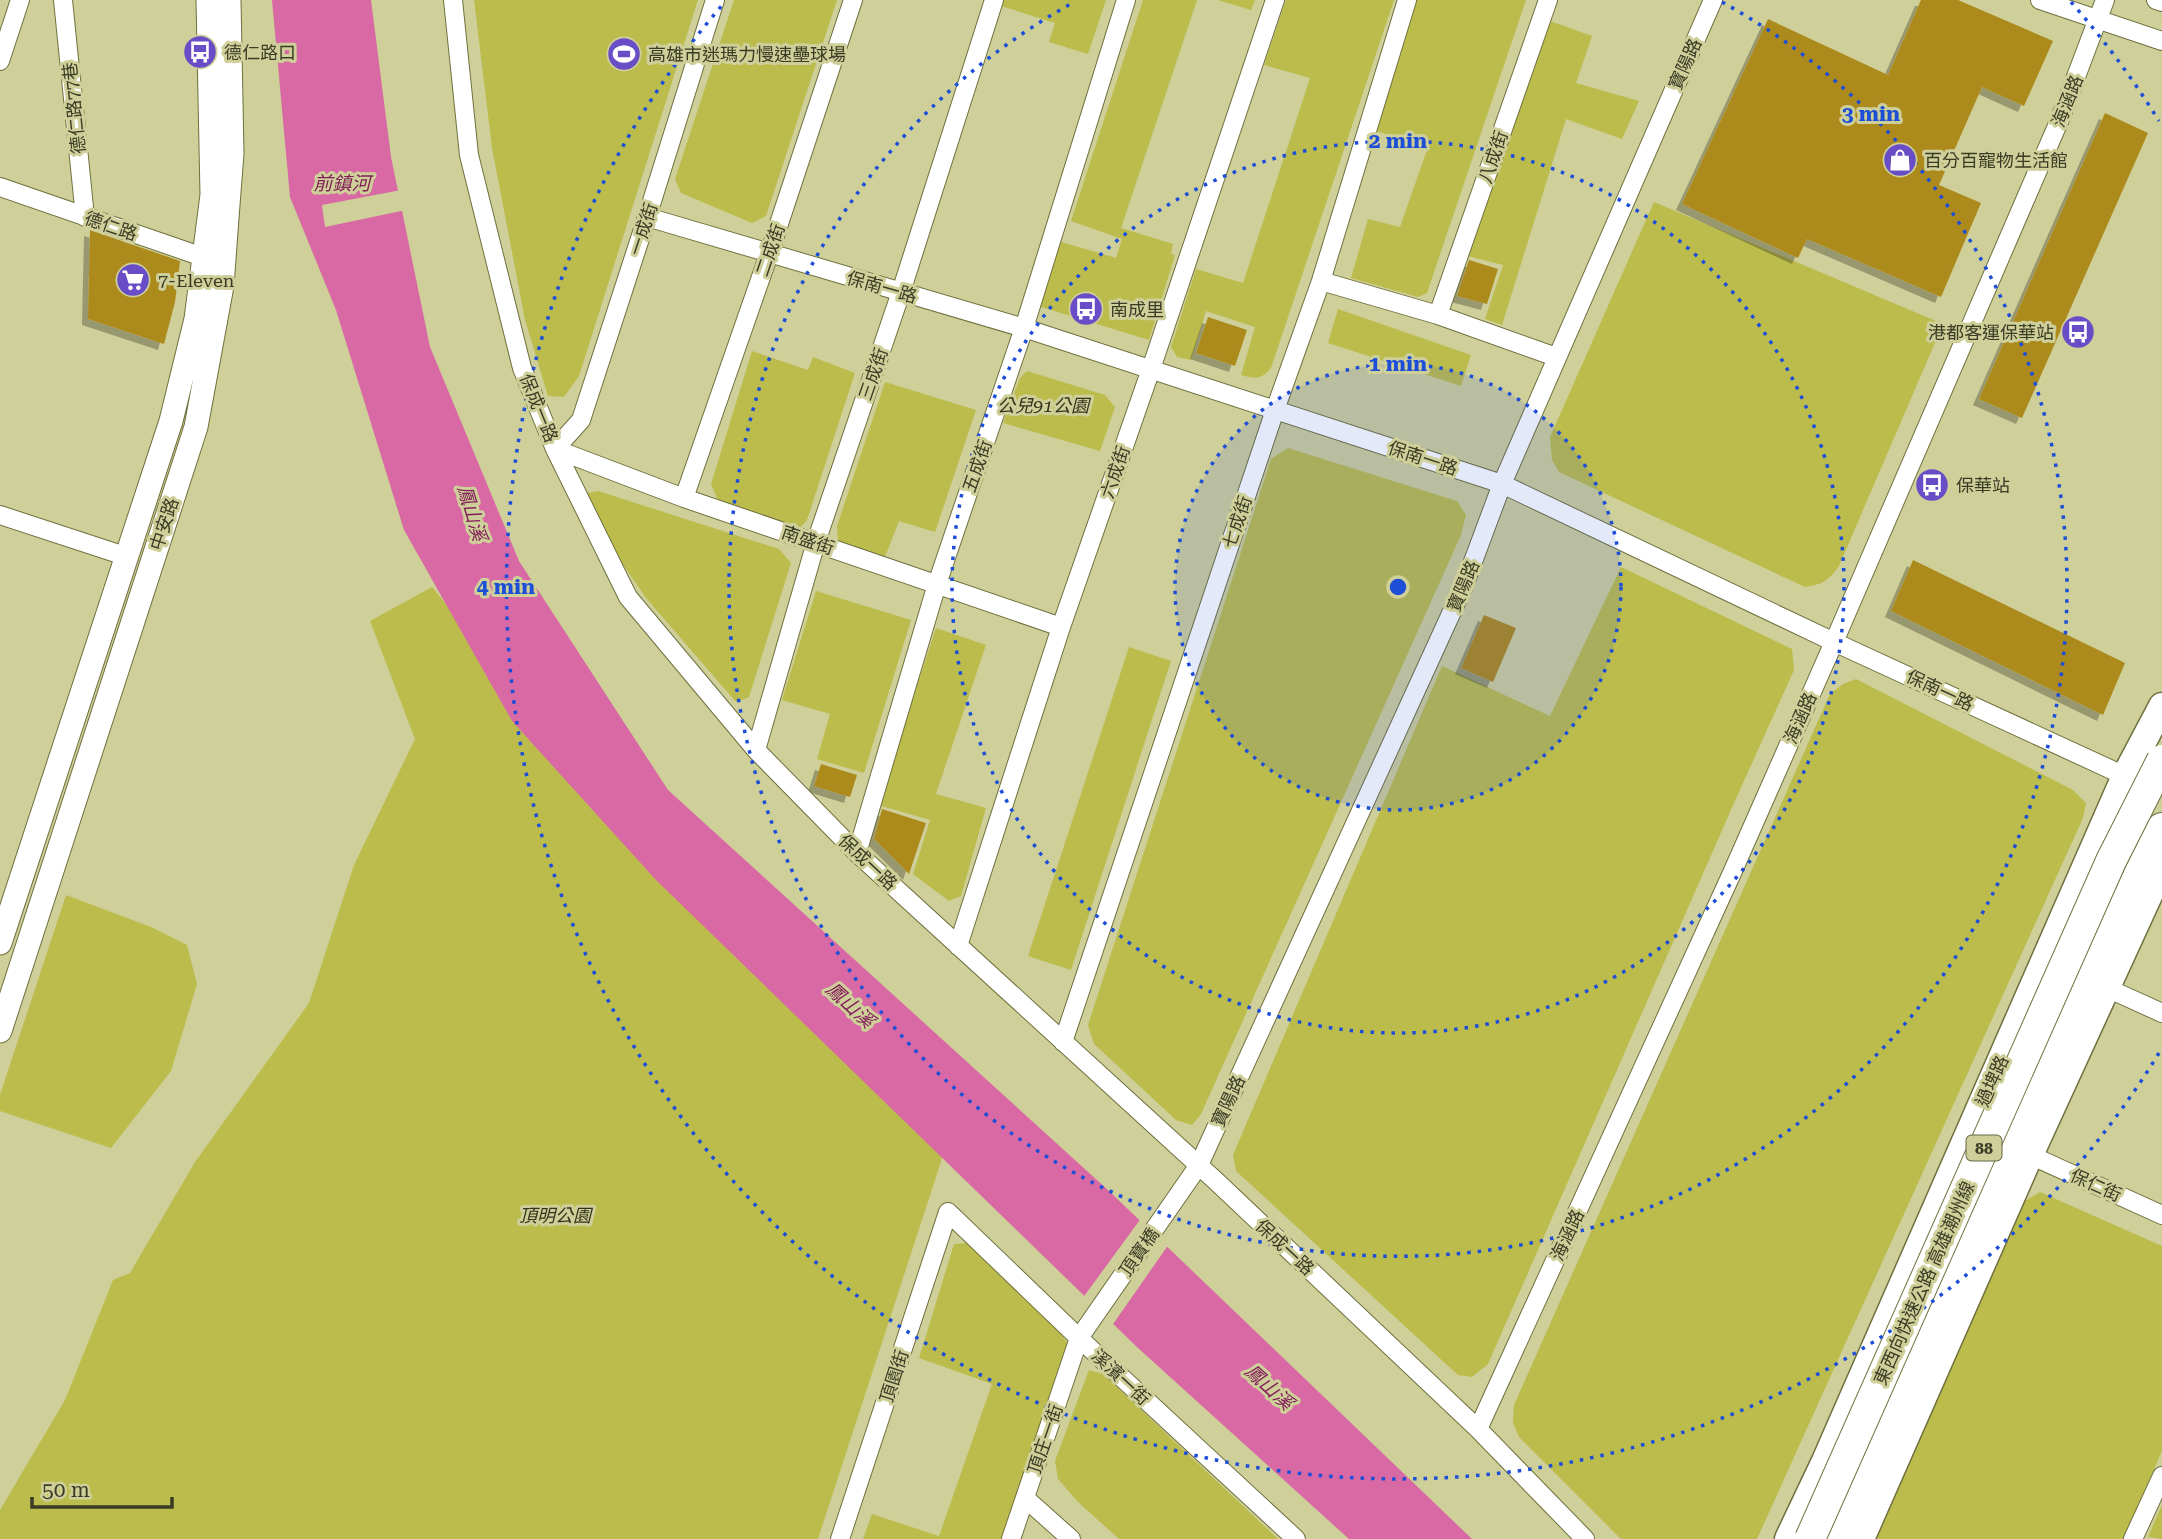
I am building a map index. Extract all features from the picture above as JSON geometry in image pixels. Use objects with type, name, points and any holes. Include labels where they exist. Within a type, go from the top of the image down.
[{"type":"highway","name":"東西向快速公路 高雄潮州線","points":[[1810,1539],[2111,861],[2162,760]]},
{"type":"highway","name":"東西向快速公路 高雄潮州線","points":[[1836,1539],[2162,828]]},
{"type":"main road","name":"過埤路","points":[[1788,1539],[1825,1461],[2125,776],[2162,706]]},
{"type":"main road","points":[[1861,1539],[2030,1155],[2162,867]]},
{"type":"street","points":[[0,61],[7,19],[20,0]]},
{"type":"street","name":"德仁路77巷","points":[[63,0],[85,217]]},
{"type":"street","name":"中安路","points":[[0,1031],[196,427],[222,286],[213,259],[208,0]]},
{"type":"street","name":"中安路","points":[[0,943],[172,421],[213,259],[232,153],[229,0]]},
{"type":"street","name":"保成一路","points":[[453,0],[469,155],[522,368],[555,449],[628,597],[756,750],[857,853],[1199,1165],[1478,1429],[1585,1539]]},
{"type":"street","name":"一成街","points":[[555,449],[581,420],[715,0]]},
{"type":"street","name":"二成街","points":[[684,498],[853,0]]},
{"type":"street","name":"三成街","points":[[756,750],[816,542],[901,292],[994,0]]},
{"type":"street","name":"五成街","points":[[857,853],[937,584],[1024,328],[1126,0]]},
{"type":"street","name":"六成街","points":[[958,946],[1061,627],[1275,0]]},
{"type":"street","name":"七成街","points":[[1063,1042],[1275,410],[1321,281],[1407,0]]},
{"type":"street","name":"八成街","points":[[1438,314],[1548,0]]},
{"type":"street","name":"寶陽路","points":[[1199,1165],[1465,583],[1556,357],[1713,0]]},
{"type":"street","points":[[2040,0],[2162,41]]},
{"type":"street","name":"海涵路","points":[[1478,1429],[1726,886],[1834,642],[2060,118],[2105,0]]},
{"type":"street","points":[[2156,0],[2162,2]]},
{"type":"street","name":"德仁路","points":[[0,187],[213,259]]},
{"type":"street","name":"保南一路","points":[[647,218],[1024,328],[1503,484],[2162,794]]},
{"type":"street","points":[[1321,281],[1438,314],[1556,357]]},
{"type":"street","name":"南盛街","points":[[555,449],[684,498],[1061,627]]},
{"type":"street","points":[[0,514],[128,557]]},
{"type":"street","points":[[2107,988],[2162,1013]]},
{"type":"street","name":"保仁街","points":[[2030,1155],[2162,1215]]},
{"type":"street","name":"頂寶橋","points":[[1079,1338],[1199,1165]]},
{"type":"street","name":"溪濱一街","points":[[948,1212],[1079,1338],[1296,1539]]},
{"type":"street","name":"頂園街","points":[[840,1539],[948,1212]]},
{"type":"street","name":"頂庄一街","points":[[1011,1539],[1079,1338]]},
{"type":"street","points":[[2133,1539],[2162,1476]]},
{"type":"street","points":[[1025,1498],[1071,1539]]},
{"type":"green space","points":[[474,0],[698,0],[579,376],[564,397],[548,396],[525,320],[492,148]]},
{"type":"green space","points":[[734,0],[837,0],[766,216],[752,223],[681,193],[675,179]]},
{"type":"green space","points":[[1004,0],[1106,0],[1088,54],[1049,42],[1055,23],[1001,6]]},
{"type":"green space","points":[[1143,0],[1197,0],[1121,228],[1173,244],[1171,254],[1175,255],[1149,340],[1038,306],[1058,241],[1116,258],[1122,239],[1071,221]]},
{"type":"green space","points":[[1218,0],[1255,0],[1251,10]]},
{"type":"green space","points":[[1286,0],[1394,0],[1271,368],[1261,377],[1254,378],[1241,375],[1255,327],[1206,311],[1191,360],[1177,357],[1171,347],[1196,269],[1243,283],[1310,78],[1264,65]]},
{"type":"green space","points":[[1416,0],[1526,0],[1427,293],[1418,297],[1351,278],[1368,219],[1400,227],[1428,147],[1376,131]]},
{"type":"green space","points":[[1542,18],[1592,36],[1576,83],[1639,101],[1622,139],[1566,119],[1502,325],[1485,319],[1503,265],[1464,255]]},
{"type":"green space","points":[[1654,202],[1943,324],[1839,566],[1821,583],[1805,587],[1559,472],[1552,460],[1550,437]]},
{"type":"green space","points":[[1338,309],[1471,355],[1461,386],[1328,343]]},
{"type":"green space","points":[[752,351],[808,370],[813,357],[855,373],[807,520],[799,529],[718,500],[711,484]]},
{"type":"green space","name":"公兒91公園","points":[[1027,371],[1105,395],[1115,407],[1100,451],[1003,423],[1020,378]]},
{"type":"green space","points":[[885,382],[976,410],[935,532],[899,521],[885,557],[838,541],[837,526]]},
{"type":"green space","points":[[1288,448],[1457,501],[1466,515],[1461,535],[1201,1114],[1192,1125],[1176,1120],[1094,1044],[1088,1025],[1271,459]]},
{"type":"green space","points":[[598,491],[779,549],[791,563],[749,697],[736,702],[646,598],[598,528],[587,503],[588,493]]},
{"type":"green space","points":[[1621,567],[1792,649],[1794,670],[1488,1364],[1472,1377],[1458,1375],[1236,1171],[1233,1155],[1442,666],[1550,716]]},
{"type":"green space","name":"頂明公園","points":[[432,587],[690,896],[949,1137],[818,1539],[0,1539],[0,1510],[65,1400],[113,1280],[130,1273],[195,1162],[309,1003],[354,865],[415,739],[370,621]]},
{"type":"green space","points":[[816,591],[911,620],[864,773],[817,759],[830,714],[782,700]]},
{"type":"green space","points":[[936,628],[986,645],[936,794],[986,808],[961,896],[949,901],[913,874],[930,820],[878,805]]},
{"type":"green space","points":[[1129,647],[1171,661],[1071,970],[1028,956]]},
{"type":"green space","points":[[1856,679],[2073,790],[2086,803],[2083,818],[1757,1539],[1621,1539],[1519,1437],[1513,1423],[1514,1405],[1830,694],[1843,684]]},
{"type":"green space","points":[[66,895],[151,927],[187,945],[197,984],[171,1071],[111,1148],[0,1111],[0,1095]]},
{"type":"green space","points":[[2040,1192],[2162,1246],[2162,1451],[2123,1539],[1871,1539],[2025,1201]]},
{"type":"green space","points":[[967,1243],[1057,1329],[1069,1345],[1002,1539],[863,1539],[872,1514],[939,1536],[992,1384],[919,1358],[954,1244]]},
{"type":"green space","points":[[1089,1370],[1103,1374],[1278,1539],[1119,1539],[1078,1502],[1058,1479],[1055,1461]]},
{"type":"green space","points":[[2162,1505],[2162,1539],[2148,1537]]},
{"type":"water","name":"前鎮河","points":[[272,0],[371,0],[391,157],[430,347],[519,561],[668,790],[1109,1191],[1472,1539],[1349,1539],[1138,1348],[656,880],[512,721],[404,530],[336,310],[290,197]]},
{"type":"pier","points":[[401,190],[406,210],[325,227],[322,205]]},
{"type":"pier","points":[[1142,1217],[1169,1244],[1111,1327],[1082,1299]]},
{"type":"building","points":[[1921,0],[1958,0],[2053,41],[2024,106],[1982,87],[1939,185],[1981,203],[1941,297],[1807,239],[1798,258],[1682,204],[1768,19],[1888,75]]},
{"type":"building","points":[[2105,113],[2148,133],[2022,418],[1979,399]]},
{"type":"building","name":"7-Eleven","points":[[90,230],[180,261],[175,302],[164,344],[88,319]]},
{"type":"building","points":[[1469,260],[1498,269],[1487,304],[1457,296]]},
{"type":"building","points":[[1208,317],[1247,330],[1235,366],[1196,353]]},
{"type":"building","points":[[1913,560],[2125,663],[2103,715],[1891,611]]},
{"type":"building","points":[[1484,615],[1516,628],[1493,682],[1461,668]]},
{"type":"building","points":[[821,764],[857,775],[850,797],[814,786]]},
{"type":"building","points":[[882,809],[926,823],[909,874],[874,839]]},
{"type":"place","name":"德仁路口","points":[[200,52]]},
{"type":"place","name":"高雄市迷瑪力慢速壘球場","points":[[624,54]]},
{"type":"place","name":"百分百寵物生活館","points":[[1900,160]]},
{"type":"place","name":"7-Eleven","points":[[133,280]]},
{"type":"place","name":"南成里","points":[[1086,309]]},
{"type":"place","name":"港都客運保華站","points":[[2078,332]]},
{"type":"place","name":"保華站","points":[[1932,485]]},
{"type":"water label","name":"鳳山溪","points":[[472,513]]},
{"type":"water label","name":"鳳山溪","points":[[850,1005]]},
{"type":"water label","name":"鳳山溪","points":[[1269,1387]]}]
